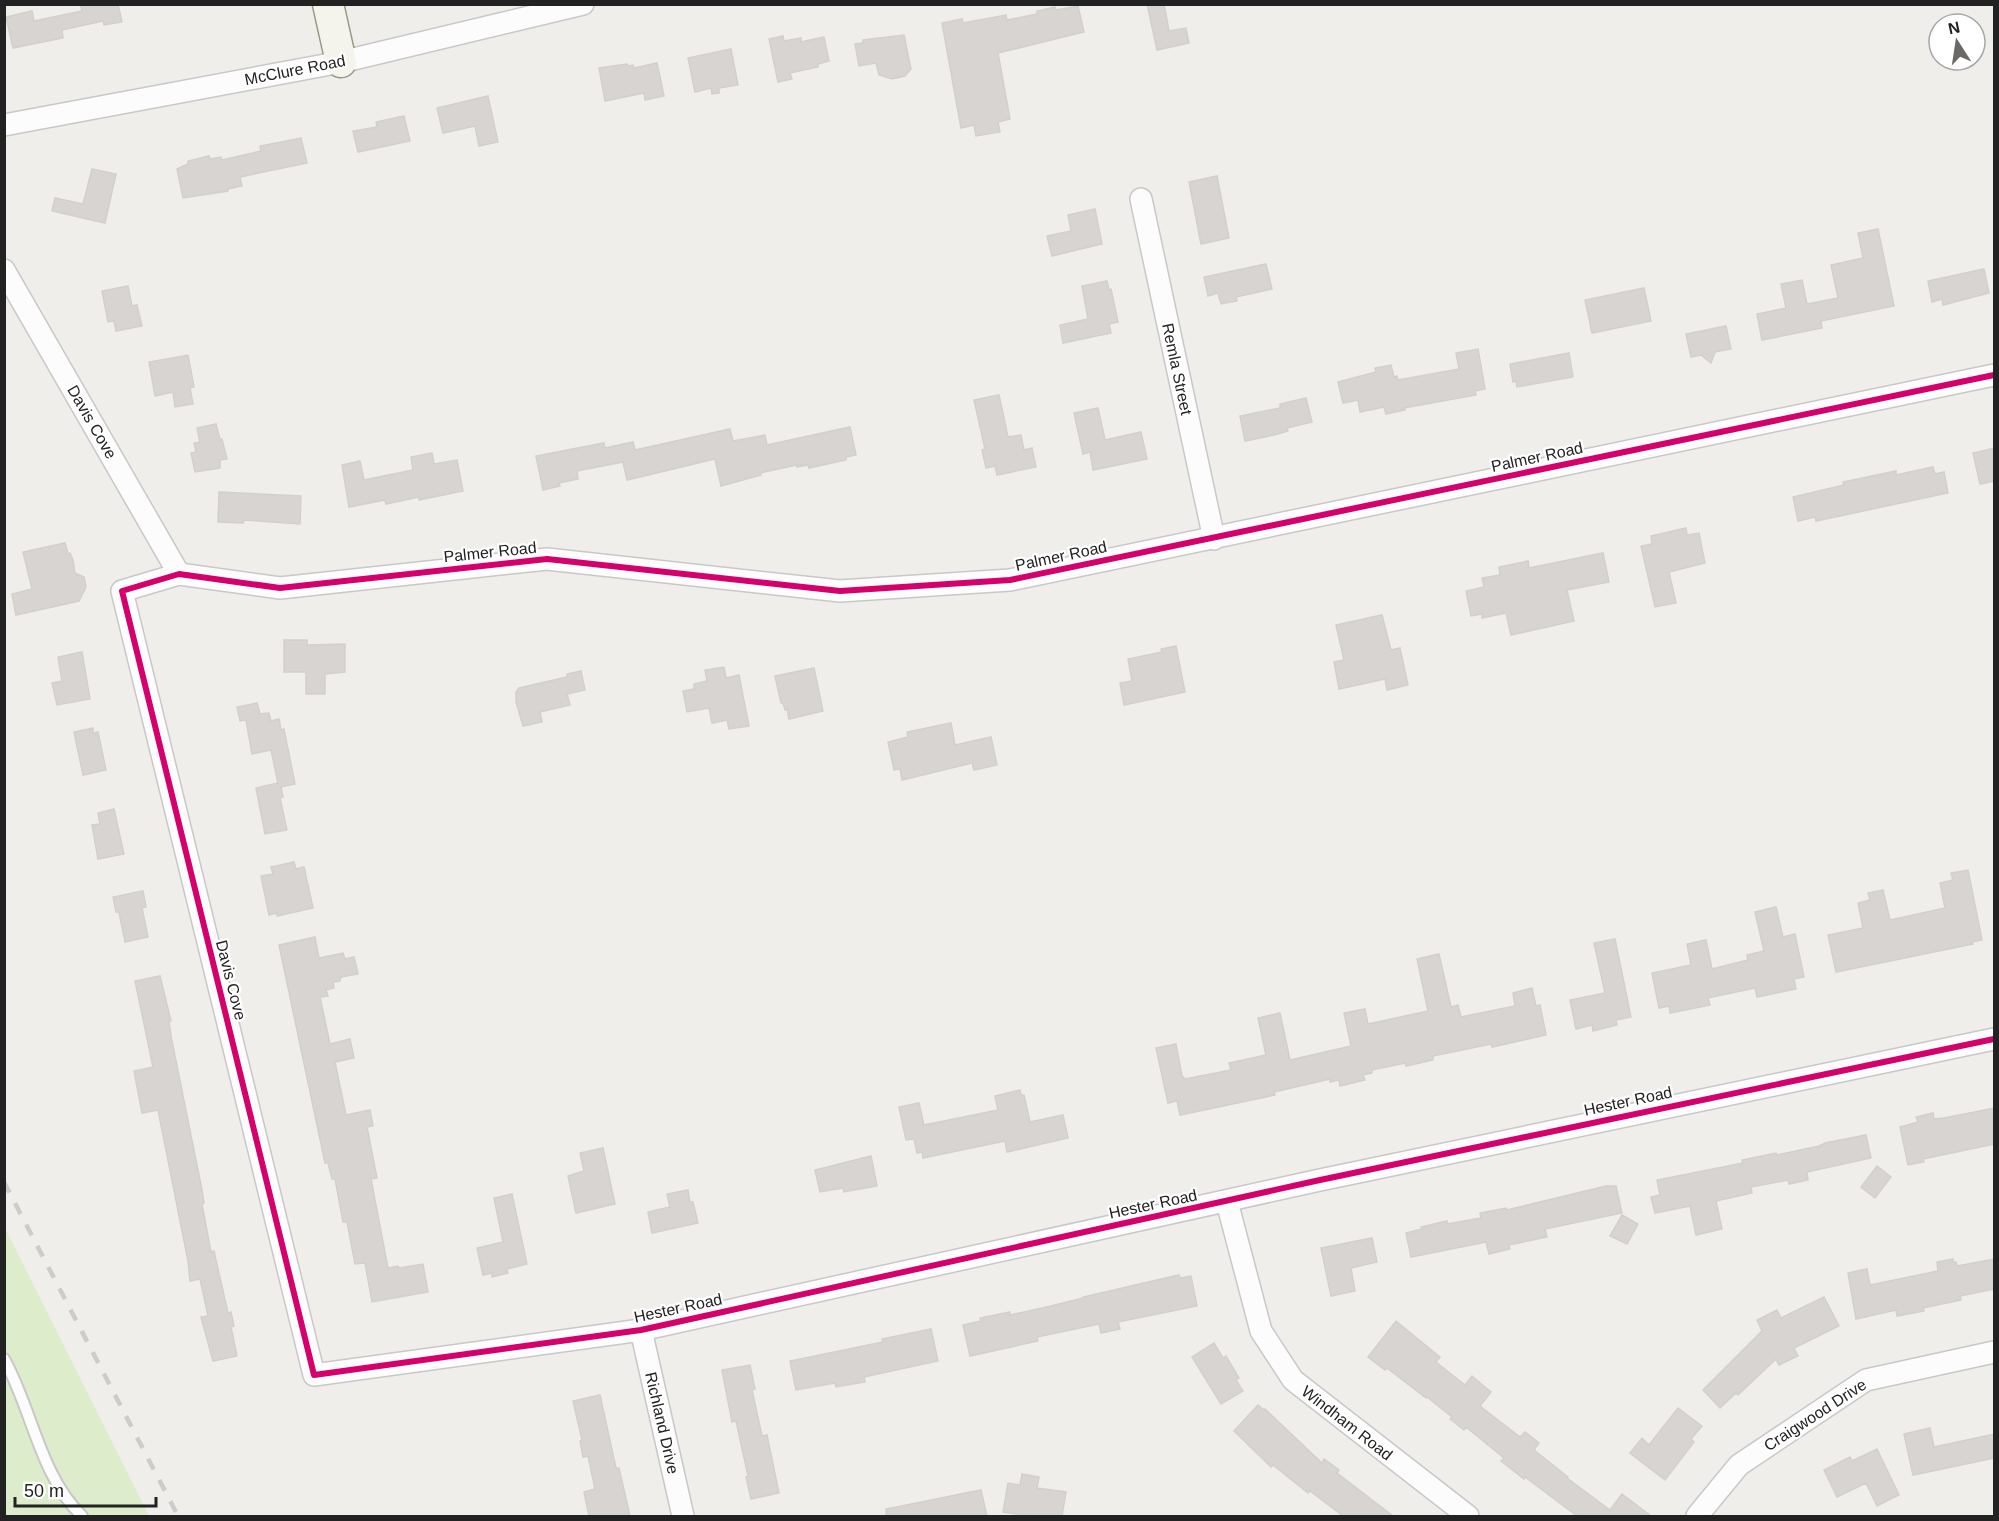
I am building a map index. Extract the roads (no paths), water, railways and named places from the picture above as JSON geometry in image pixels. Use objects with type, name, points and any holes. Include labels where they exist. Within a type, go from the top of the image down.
[{"type":"street","points":[[328,4],[341,62]]},
{"type":"street","name":"McClure Road","points":[[4,125],[341,62],[583,4]]},
{"type":"street","name":"Remla Street","points":[[1141,199],[1214,539]]},
{"type":"street","name":"Davis Cove","points":[[4,270],[179,574]]},
{"type":"street","name":"Palmer Road","points":[[122,591],[179,574],[280,588],[547,559],[840,591],[1010,580],[1995,375]]},
{"type":"street","name":"Davis Cove","points":[[122,591],[314,1375]]},
{"type":"street","name":"Hester Road","points":[[314,1375],[641,1330],[1343,1175],[1995,1039]]},
{"type":"street","name":"Windham Road","points":[[1227,1202],[1261,1331],[1293,1380],[1468,1516]]},
{"type":"street","name":"Richland Drive","points":[[641,1330],[683,1516]]},
{"type":"street","name":"Craigwood Drive","points":[[1697,1516],[1739,1464],[1866,1380],[1995,1352]]},
{"type":"lane","points":[[4,1359],[16,1380],[55,1481],[72,1507],[82,1516]]},
{"type":"railway","points":[[4,1182],[178,1516]]}]
